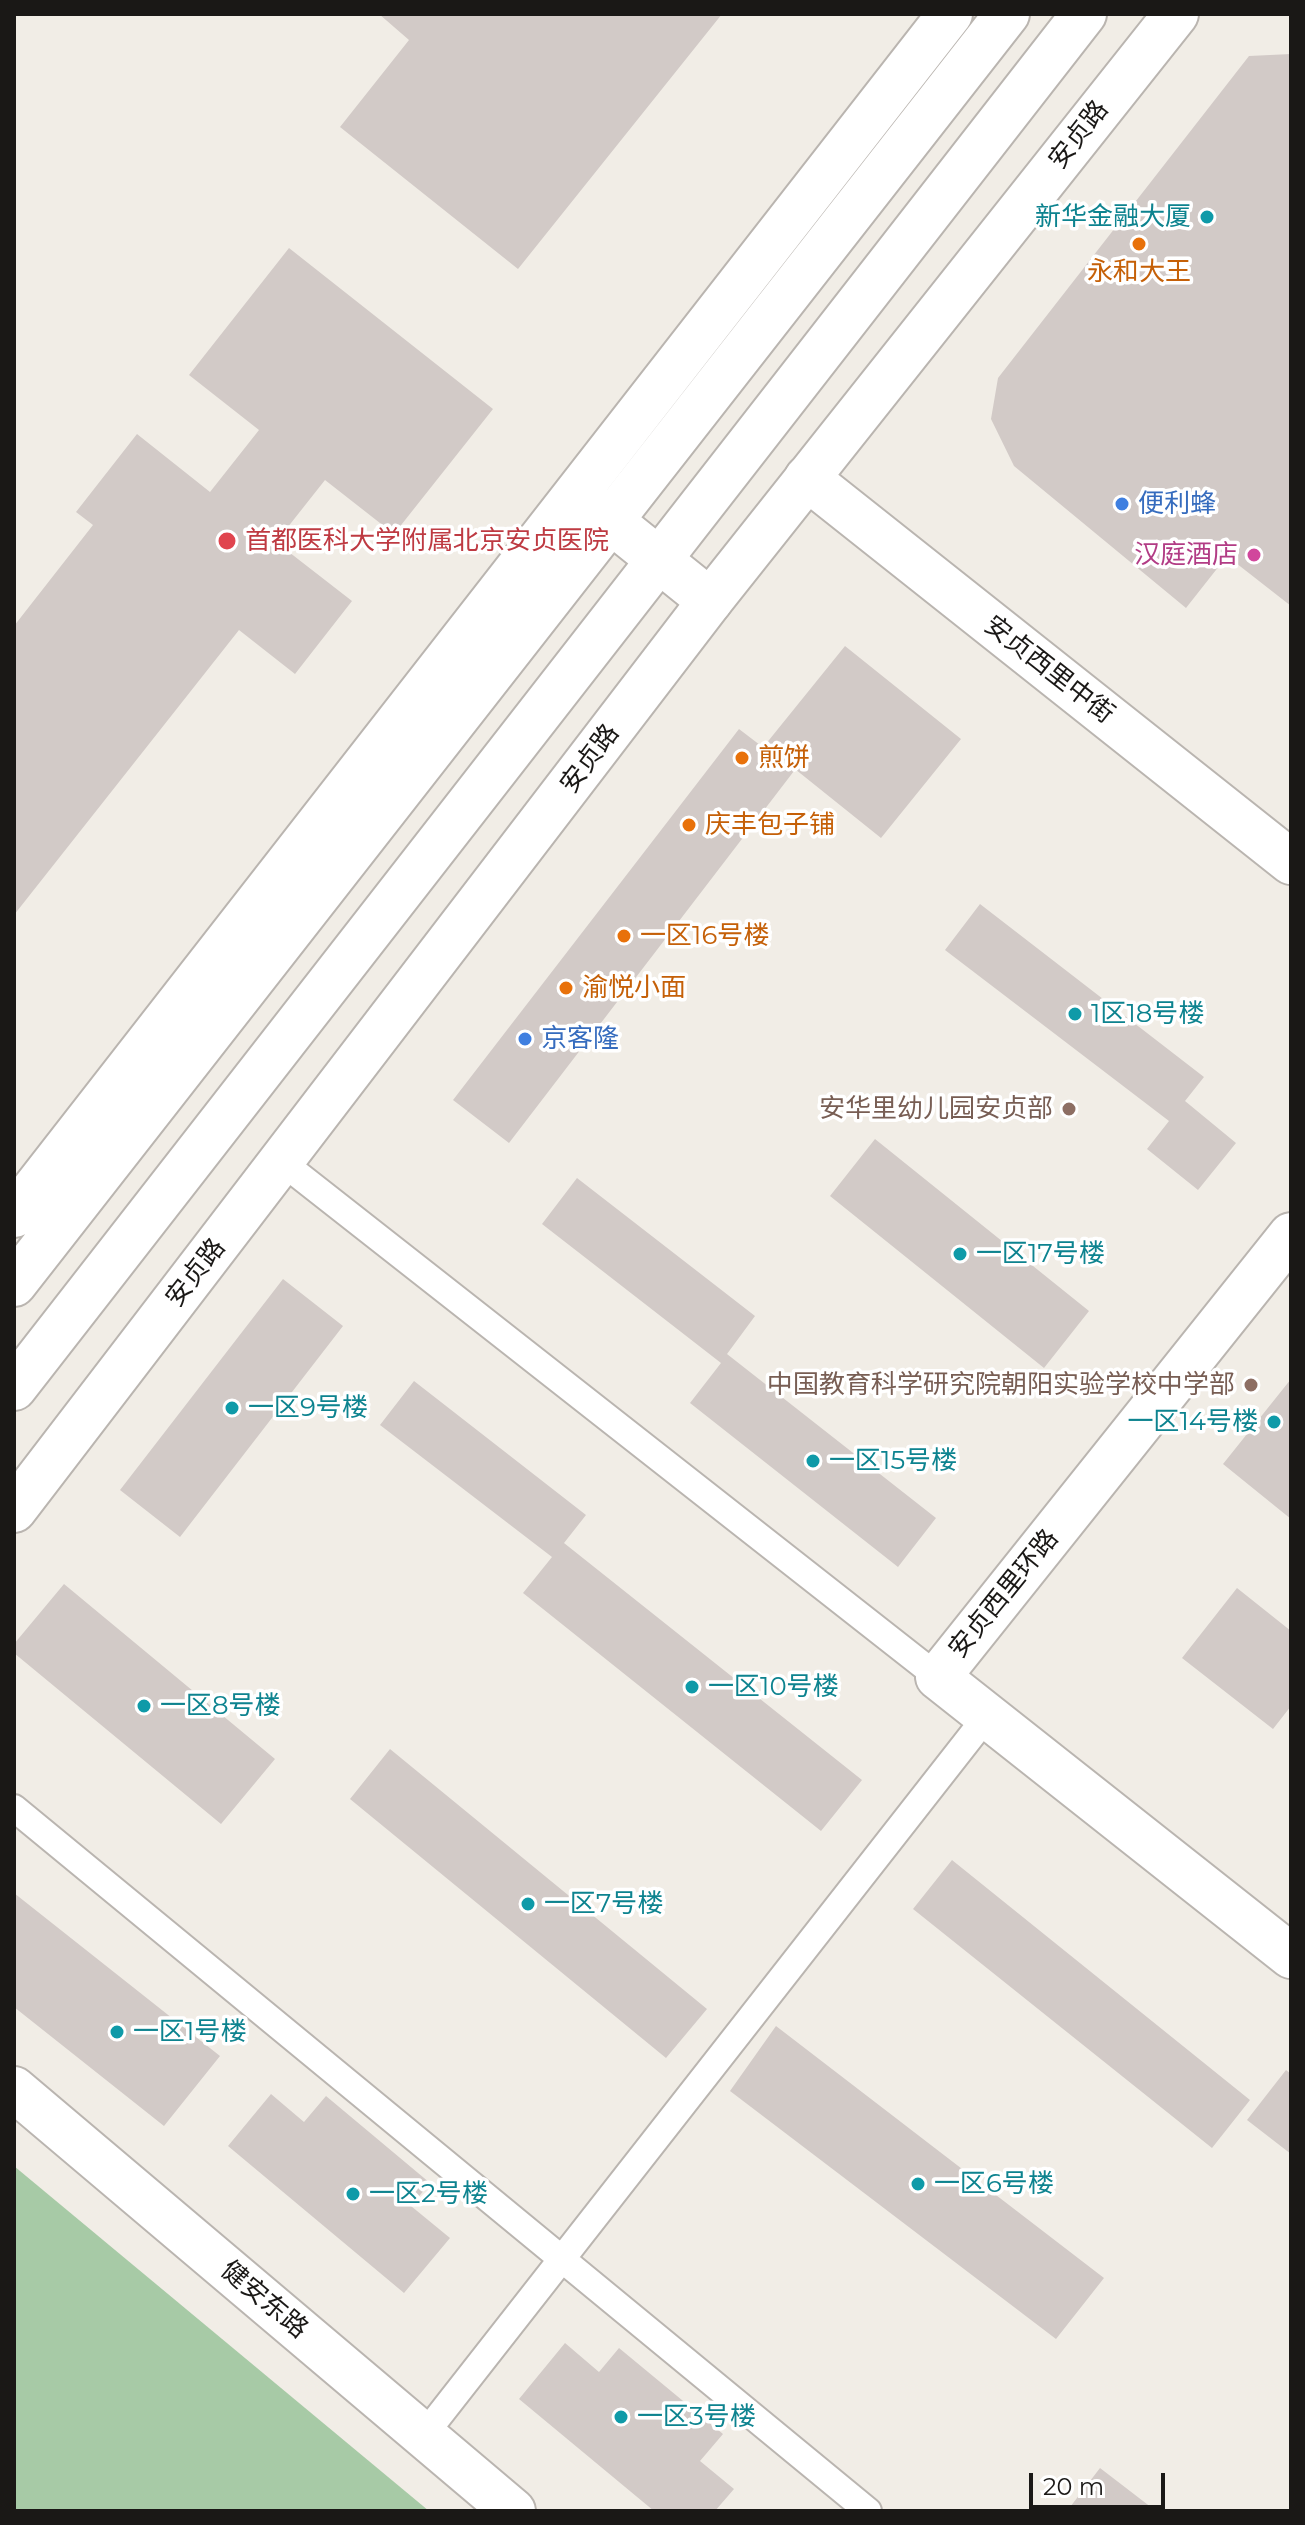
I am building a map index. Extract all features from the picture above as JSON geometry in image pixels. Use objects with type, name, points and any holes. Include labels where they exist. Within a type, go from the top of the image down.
[{"type":"street","points":[[14,1284],[593,507],[950,14]]},
{"type":"street","points":[[14,1215],[593,507],[1007,14]]},
{"type":"street","points":[[14,1388],[1084,14]]},
{"type":"street","name":"安贞路","points":[[14,1510],[710,601],[1161,22]]},
{"type":"street","points":[[914,60],[978,51]]},
{"type":"street","name":"安贞西里中街","points":[[807,478],[1291,862]]},
{"type":"street","points":[[593,507],[710,601]]},
{"type":"street","name":"安贞西里环路","points":[[1291,1235],[938,1677],[1291,1956]]},
{"type":"street","name":"健安东路","points":[[14,2089],[513,2511]]},
{"type":"lane","points":[[282,1162],[938,1677]]},
{"type":"lane","points":[[424,2435],[987,1716]]},
{"type":"lane","points":[[14,1808],[868,2511]]},
{"type":"green space","points":[[14,2166],[429,2511],[14,2511]]},
{"type":"building","points":[[379,14],[722,14],[518,269],[340,127],[409,40]]},
{"type":"building","name":"新华金融大厦","points":[[1291,54],[1291,606],[1227,556],[1186,608],[1014,466],[991,419],[998,378],[1249,56]]},
{"type":"building","points":[[289,248],[493,409],[394,534],[325,480],[276,542],[352,601],[295,674],[239,630],[14,915],[14,626],[93,525],[76,512],[137,434],[210,492],[259,430],[189,375]]},
{"type":"building","points":[[845,646],[961,739],[881,838],[765,745]]},
{"type":"building","name":"一区16号楼","points":[[739,729],[794,771],[509,1143],[453,1100]]},
{"type":"building","name":"1区18号楼","points":[[980,904],[1204,1077],[1185,1101],[1236,1143],[1198,1190],[1147,1149],[1169,1121],[945,950]]},
{"type":"building","name":"一区17号楼","points":[[875,1139],[1089,1311],[1044,1368],[830,1196]]},
{"type":"building","points":[[577,1178],[755,1316],[727,1354],[936,1518],[898,1567],[690,1403],[721,1363],[542,1224]]},
{"type":"building","name":"一区9号楼","points":[[283,1279],[343,1326],[180,1537],[120,1490]]},
{"type":"building","name":"一区14号楼","points":[[1291,1379],[1291,1519],[1223,1464]]},
{"type":"building","name":"一区10号楼","points":[[414,1381],[586,1515],[564,1543],[862,1780],[821,1831],[523,1593],[552,1557],[380,1425]]},
{"type":"building","name":"一区8号楼","points":[[64,1584],[275,1759],[221,1824],[14,1653],[14,1644]]},
{"type":"building","points":[[1237,1588],[1291,1631],[1291,1706],[1273,1729],[1182,1658]]},
{"type":"building","name":"一区7号楼","points":[[390,1749],[707,2009],[666,2058],[350,1799]]},
{"type":"building","points":[[952,1860],[1250,2100],[1212,2148],[913,1909]]},
{"type":"building","name":"一区1号楼","points":[[14,1893],[220,2056],[164,2126],[14,2007]]},
{"type":"building","name":"一区6号楼","points":[[776,2026],[1104,2278],[1056,2339],[730,2091]]},
{"type":"building","points":[[1286,2070],[1291,2074],[1291,2154],[1247,2120]]},
{"type":"building","name":"一区2号楼","points":[[271,2094],[304,2122],[326,2096],[430,2183],[411,2206],[450,2238],[404,2293],[228,2146]]},
{"type":"building","name":"一区3号楼","points":[[565,2343],[599,2372],[619,2348],[723,2434],[700,2461],[734,2489],[715,2511],[654,2511],[519,2399]]},
{"type":"building","points":[[1100,2468],[1156,2511],[1067,2511]]},
{"type":"place","name":"新华金融大厦","points":[[1207,217]]},
{"type":"place","name":"永和大王","points":[[1139,244]]},
{"type":"place","name":"便利蜂","points":[[1122,504]]},
{"type":"place","name":"首都医科大学附属北京安贞医院","points":[[227,541]]},
{"type":"place","name":"汉庭酒店","points":[[1254,555]]},
{"type":"place","name":"煎饼","points":[[742,758]]},
{"type":"place","name":"庆丰包子铺","points":[[689,825]]},
{"type":"place","name":"一区16号楼","points":[[624,936]]},
{"type":"place","name":"渝悦小面","points":[[566,988]]},
{"type":"place","name":"1区18号楼","points":[[1075,1014]]},
{"type":"place","name":"京客隆","points":[[525,1039]]},
{"type":"place","name":"安华里幼儿园安贞部","points":[[1069,1109]]},
{"type":"place","name":"一区17号楼","points":[[960,1254]]},
{"type":"place","name":"中国教育科学研究院朝阳实验学校中学部","points":[[1251,1385]]},
{"type":"place","name":"一区9号楼","points":[[232,1408]]},
{"type":"place","name":"一区14号楼","points":[[1274,1422]]},
{"type":"place","name":"一区15号楼","points":[[813,1461]]},
{"type":"place","name":"一区10号楼","points":[[692,1687]]},
{"type":"place","name":"一区8号楼","points":[[144,1706]]},
{"type":"place","name":"一区7号楼","points":[[528,1904]]},
{"type":"place","name":"一区1号楼","points":[[117,2032]]},
{"type":"place","name":"一区6号楼","points":[[918,2184]]},
{"type":"place","name":"一区2号楼","points":[[353,2194]]},
{"type":"place","name":"一区3号楼","points":[[621,2417]]}]
